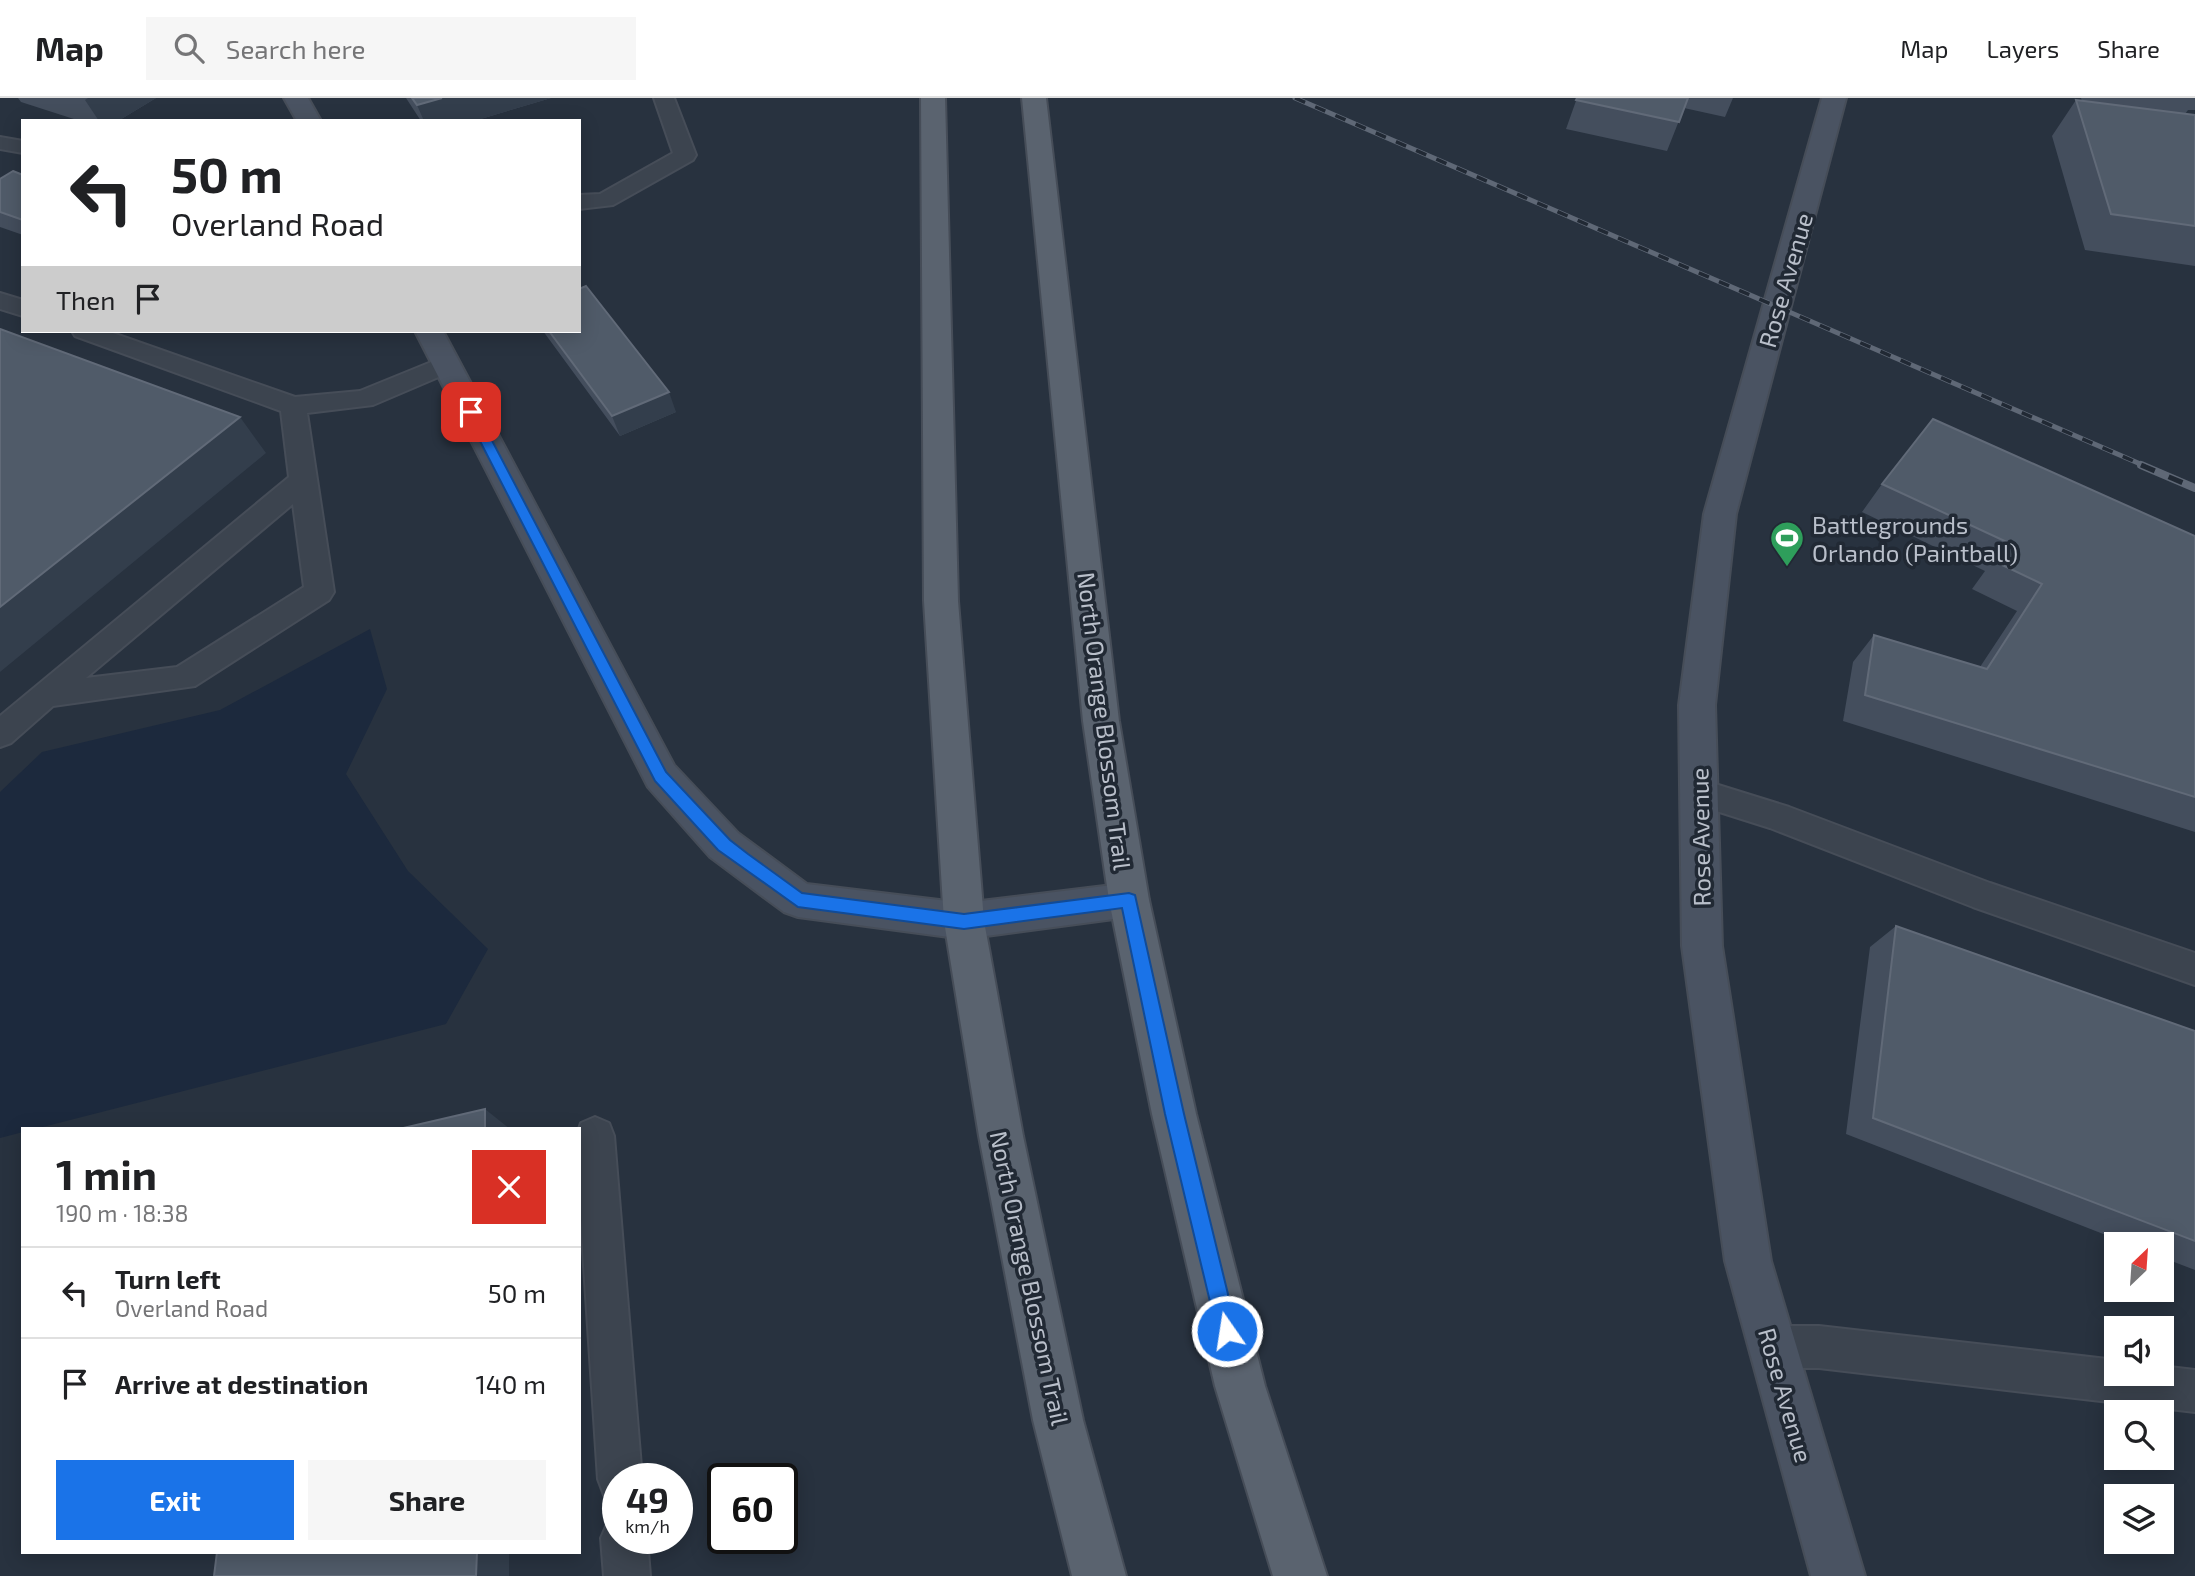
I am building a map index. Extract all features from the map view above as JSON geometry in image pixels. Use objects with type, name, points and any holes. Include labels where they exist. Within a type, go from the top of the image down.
[{"type":"main road","name":"North Orange Blossom Trail","points":[[933,98],[941,601],[964,921],[1001,1136],[1050,1379],[1098,1576]]},
{"type":"main road","name":"North Orange Blossom Trail","points":[[1034,98],[1101,721],[1129,900],[1174,1114],[1240,1385],[1300,1576]]},
{"type":"street","points":[[296,98],[308,119]]},
{"type":"street","name":"Rose Avenue","points":[[1834,98],[1720,514],[1697,705],[1702,946],[1748,1261],[1838,1576]]},
{"type":"street","points":[[430,333],[661,776],[724,845],[798,900],[964,921],[1129,900]]},
{"type":"lane","points":[[581,202],[605,200],[685,155],[664,98]]},
{"type":"lane","points":[[0,143],[21,147]]},
{"type":"lane","points":[[0,300],[21,308]]},
{"type":"lane","points":[[90,333],[293,406],[364,399],[446,364]]},
{"type":"lane","points":[[45,695],[184,678],[319,592],[293,406]]},
{"type":"lane","points":[[0,734],[303,480]]},
{"type":"lane","points":[[1699,792],[1777,817],[1985,896],[2195,969]]},
{"type":"lane","points":[[595,1136],[619,1463]]},
{"type":"lane","points":[[1772,1347],[1819,1347],[2195,1391]]},
{"type":"lane","points":[[625,1554],[627,1576]]},
{"type":"water","points":[[370,629],[387,689],[346,774],[408,871],[488,949],[446,1024],[43,1127],[21,1127],[21,1133],[0,1138],[0,792],[42,752],[220,710]]},
{"type":"building","points":[[412,98],[442,98],[417,105]]},
{"type":"building","points":[[1688,98],[1679,122],[1576,100]]},
{"type":"building","points":[[2076,100],[2195,115],[2195,226],[2111,214]]},
{"type":"building","points":[[13,171],[21,174],[21,219],[0,212],[0,179]]},
{"type":"building","points":[[586,286],[669,392],[612,416],[550,333],[581,333],[581,288]]},
{"type":"building","points":[[0,329],[240,417],[0,607]]},
{"type":"building","points":[[1933,419],[2195,536],[2195,797],[1865,695],[1874,635],[1987,669],[2042,584],[1996,562],[2009,543],[1882,484]]},
{"type":"building","points":[[1896,926],[2195,1031],[2195,1241],[2174,1232],[1873,1118]]},
{"type":"building","points":[[485,1109],[485,1127],[408,1127]]},
{"type":"building","points":[[217,1554],[477,1554],[476,1576],[214,1576]]},
{"type":"railway","points":[[1295,98],[2145,466]]},
{"type":"railway","points":[[2141,465],[2195,488]]},
{"type":"place","name":"Battlegrounds Orlando (Paintball)","points":[[1787,568]]},
{"type":"route","points":[[471,412],[661,776],[724,845],[798,900],[964,921],[1129,900],[1174,1114],[1227,1331]]}]
